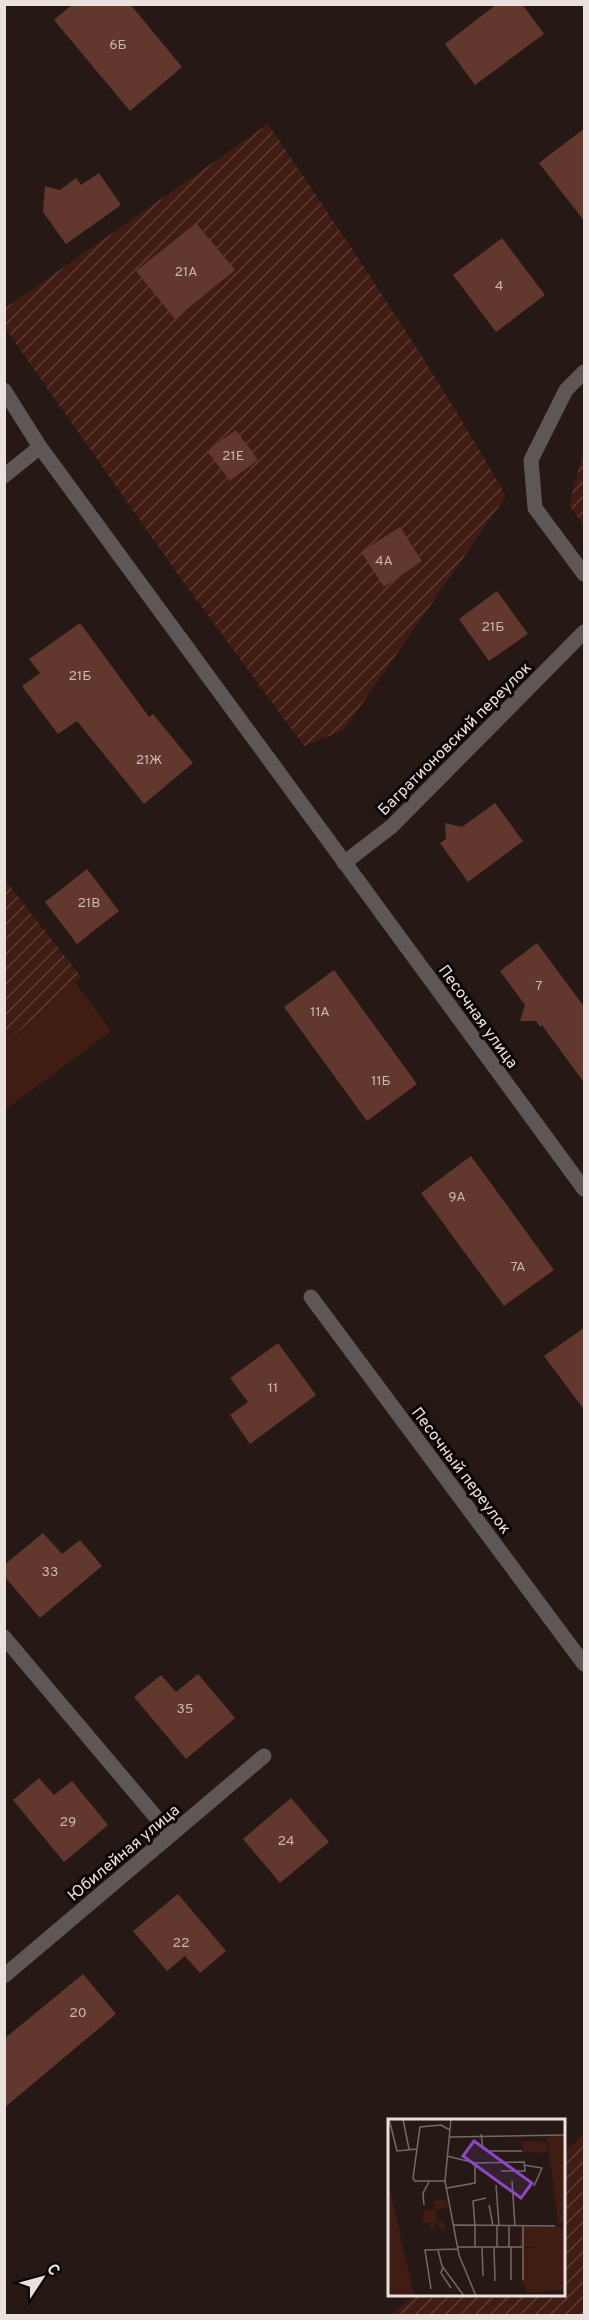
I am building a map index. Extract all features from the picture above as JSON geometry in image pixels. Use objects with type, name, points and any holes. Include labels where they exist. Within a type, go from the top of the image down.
[{"type":"street","points":[[585,372],[566,390],[531,460],[535,507],[585,574]]},
{"type":"street","name":"Песочная улица","points":[[4,390],[40,447],[585,1189]]},
{"type":"street","points":[[4,476],[40,447]]},
{"type":"street","name":"Багратионовский переулок","points":[[344,863],[392,826],[585,632]]},
{"type":"street","name":"Песочный переулок","points":[[312,1298],[585,1664]]},
{"type":"street","points":[[4,1637],[171,1835]]},
{"type":"street","name":"Юбилейная улица","points":[[4,1976],[264,1755]]},
{"type":"shaded area","points":[[268,124],[420,354],[506,496],[344,730],[304,746],[179,576],[5,328],[4,309]]},
{"type":"shaded area","points":[[584,449],[584,526],[569,505]]},
{"type":"shaded area","points":[[5,880],[81,977],[4,1043]]},
{"type":"shaded area","points":[[75,982],[111,1031],[5,1110],[5,1043]]},
{"type":"shaded area","points":[[584,2134],[584,2315],[392,2315],[413,2296],[565,2296],[565,2152]]},
{"type":"building","points":[[73,4],[130,4],[182,67],[130,111],[54,20]]},
{"type":"building","points":[[497,4],[522,4],[544,34],[475,85],[445,44]]},
{"type":"building","points":[[585,128],[585,222],[539,163]]},
{"type":"building","points":[[99,173],[121,205],[66,244],[43,212],[45,186],[60,190],[76,178],[81,185]]},
{"type":"building","points":[[196,223],[235,270],[175,319],[136,271]]},
{"type":"building","points":[[502,238],[545,295],[496,332],[453,275]]},
{"type":"building","points":[[236,430],[258,460],[230,481],[207,451]]},
{"type":"building","points":[[400,527],[422,561],[384,587],[361,552]]},
{"type":"building","points":[[497,591],[528,634],[489,661],[459,619]]},
{"type":"building","points":[[80,623],[149,717],[153,714],[193,763],[144,804],[77,721],[58,734],[22,686],[40,673],[29,659]]},
{"type":"building","points":[[495,803],[523,841],[468,882],[440,843],[446,839],[445,823],[462,827]]},
{"type":"building","points":[[87,869],[119,911],[77,944],[45,902]]},
{"type":"building","points":[[537,943],[585,1008],[585,1084],[542,1025],[540,1027],[536,1021],[520,1021],[525,1005],[500,971]]},
{"type":"building","points":[[334,970],[417,1084],[367,1121],[284,1007]]},
{"type":"building","points":[[471,1156],[554,1270],[504,1306],[421,1193]]},
{"type":"building","points":[[585,1327],[585,1411],[544,1356]]},
{"type":"building","points":[[278,1343],[316,1395],[250,1444],[230,1415],[248,1402],[230,1378]]},
{"type":"building","points":[[43,1533],[62,1554],[80,1540],[102,1566],[40,1618],[4,1576],[4,1565]]},
{"type":"building","points":[[198,1674],[235,1718],[186,1759],[134,1697],[161,1675],[176,1692]]},
{"type":"building","points":[[39,1778],[54,1795],[72,1781],[108,1825],[64,1862],[13,1800]]},
{"type":"building","points":[[291,1798],[329,1842],[280,1883],[243,1839]]},
{"type":"building","points":[[178,1894],[226,1951],[200,1973],[185,1956],[167,1971],[133,1931]]},
{"type":"building","points":[[83,1974],[116,2014],[4,2108],[4,2039]]}]
